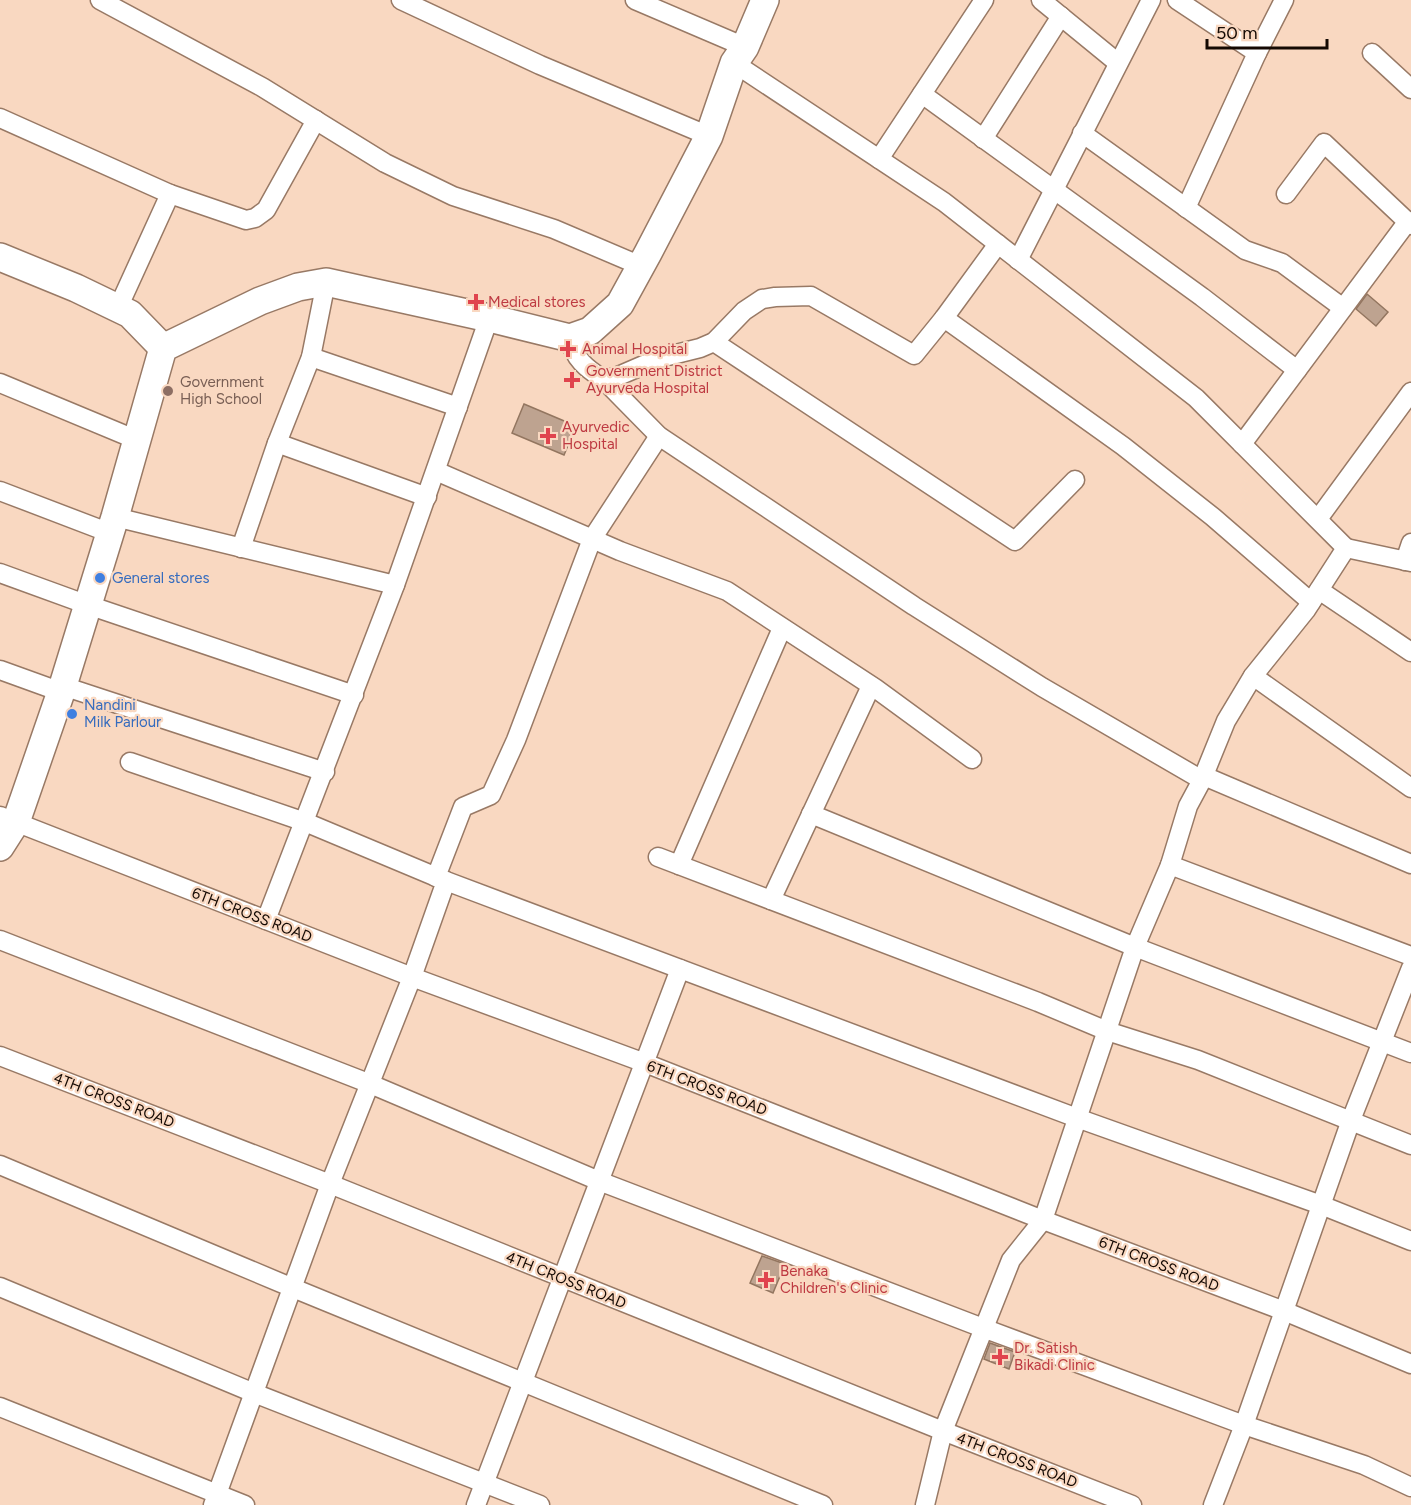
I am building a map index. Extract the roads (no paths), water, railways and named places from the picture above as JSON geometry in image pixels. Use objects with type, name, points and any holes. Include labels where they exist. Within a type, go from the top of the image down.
[{"type":"street","points":[[100,0],[262,87],[385,163],[453,196],[554,229],[641,266]]},
{"type":"street","points":[[401,0],[540,65],[709,136]]},
{"type":"street","points":[[635,0],[739,55],[879,159],[944,202],[1196,398],[1346,548],[1408,562],[1411,543]]},
{"type":"street","points":[[0,847],[8,819],[62,689],[163,348],[260,301],[298,287],[326,282],[570,338],[590,331],[620,304],[641,266],[709,136],[739,55],[765,0]]},
{"type":"street","points":[[879,159],[984,0]]},
{"type":"street","points":[[1041,0],[1118,63]]},
{"type":"street","points":[[1017,260],[1151,0]]},
{"type":"street","points":[[1177,0],[1257,53]]},
{"type":"street","points":[[1186,208],[1257,53],[1284,0]]},
{"type":"street","points":[[983,139],[1061,16]]},
{"type":"street","points":[[1372,53],[1408,84]]},
{"type":"street","points":[[922,94],[1202,297],[1297,370]]},
{"type":"street","points":[[0,118],[170,194],[246,220],[255,218],[266,210],[316,120]]},
{"type":"street","points":[[1082,133],[1245,250],[1282,263],[1343,308]]},
{"type":"street","points":[[1242,444],[1409,223],[1324,143],[1286,194]]},
{"type":"street","points":[[118,308],[170,194]]},
{"type":"street","points":[[603,379],[616,377],[660,358],[714,342],[744,311],[762,298],[774,297],[811,296],[914,355],[998,244]]},
{"type":"street","points":[[0,257],[76,288],[130,314],[163,348]]},
{"type":"street","points":[[241,548],[277,443],[311,357],[326,282]]},
{"type":"street","points":[[266,920],[325,772],[395,585],[489,318]]},
{"type":"street","points":[[944,318],[1124,446],[1315,596],[1411,652]]},
{"type":"street","points":[[570,338],[571,347],[586,369],[603,379],[659,436],[914,606],[1042,687],[1203,778],[1411,864]]},
{"type":"street","points":[[714,342],[1015,541],[1074,480]]},
{"type":"street","points":[[311,357],[458,407]]},
{"type":"street","points":[[0,383],[137,440]]},
{"type":"street","points":[[1318,519],[1411,392]]},
{"type":"street","points":[[215,1499],[368,1083],[412,976],[463,807],[491,795],[516,740],[592,538],[659,436]]},
{"type":"street","points":[[277,443],[427,497]]},
{"type":"street","points":[[436,471],[592,538],[727,591],[870,686],[972,759]]},
{"type":"street","points":[[0,491],[112,525],[241,548],[395,585]]},
{"type":"street","points":[[925,1505],[943,1431],[1011,1260],[1042,1220],[1135,947],[1170,865],[1188,807],[1203,778],[1226,721],[1253,676],[1315,596],[1346,548]]},
{"type":"street","points":[[0,573],[354,695]]},
{"type":"street","points":[[679,865],[782,628]]},
{"type":"street","points":[[0,670],[325,772]]},
{"type":"street","points":[[1253,676],[1411,788]]},
{"type":"street","points":[[771,900],[870,686]]},
{"type":"street","points":[[130,762],[305,822],[441,879],[1077,1118],[1321,1205],[1411,1241]]},
{"type":"street","points":[[811,814],[1135,947],[1411,1053]]},
{"type":"street","name":"6TH CROSS ROAD","points":[[8,819],[412,976],[645,1063],[1042,1220],[1284,1311],[1411,1364]]},
{"type":"street","points":[[658,857],[1038,1002],[1107,1031],[1198,1060],[1411,1145]]},
{"type":"street","points":[[1170,865],[1411,956]]},
{"type":"street","points":[[0,940],[368,1083],[599,1181],[1244,1425],[1364,1465],[1411,1487]]},
{"type":"street","points":[[1213,1505],[1244,1425],[1351,1120],[1411,968]]},
{"type":"street","points":[[476,1505],[680,969]]},
{"type":"street","name":"4TH CROSS ROAD","points":[[0,1056],[330,1184],[1132,1505]]},
{"type":"street","points":[[0,1165],[293,1288],[823,1505]]},
{"type":"street","points":[[0,1287],[254,1393],[540,1505]]},
{"type":"street","points":[[0,1407],[215,1499],[245,1505]]},
{"type":"place","name":"Medical stores","points":[[476,302]]},
{"type":"place","name":"Animal Hospital","points":[[568,349]]},
{"type":"place","name":"Government District Ayurveda Hospital","points":[[572,380]]},
{"type":"place","name":"Government High School","points":[[168,391]]},
{"type":"place","name":"Ayurvedic Hospital","points":[[548,436]]},
{"type":"place","name":"General stores","points":[[100,578]]},
{"type":"place","name":"Nandini Milk Parlour","points":[[72,714]]},
{"type":"place","name":"Benaka Children's Clinic","points":[[766,1280]]},
{"type":"place","name":"Dr. Satish Bikadi Clinic","points":[[1000,1357]]}]
